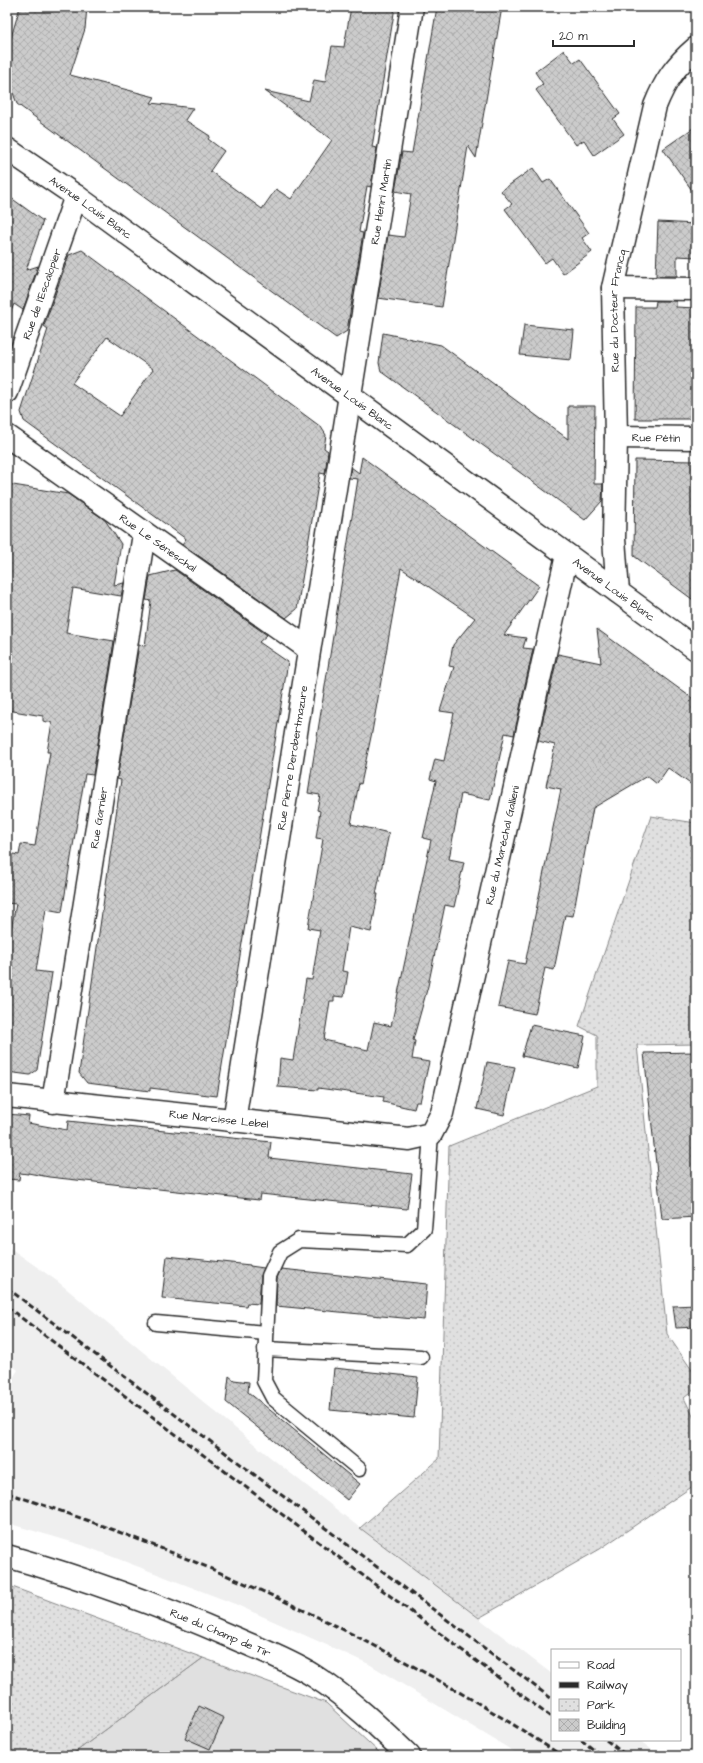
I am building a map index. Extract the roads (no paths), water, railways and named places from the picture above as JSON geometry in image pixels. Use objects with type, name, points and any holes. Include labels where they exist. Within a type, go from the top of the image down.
[{"type":"street","name":"Rue Henri Martin","points":[[349,396],[412,7]]},
{"type":"street","name":"Rue du Docteur Francq","points":[[618,592],[614,539],[616,437],[613,288],[655,106],[664,83],[685,57],[696,48]]},
{"type":"street","name":"Avenue Louis Blanc","points":[[7,149],[76,196],[696,649]]},
{"type":"street","name":"Rue de l'Escalopier","points":[[7,392],[76,196]]},
{"type":"street","points":[[613,288],[696,289]]},
{"type":"street","name":"Rue Pierre Derobertmazure","points":[[234,1120],[349,396]]},
{"type":"street","name":"Rue Le Séneschal","points":[[7,436],[309,649]]},
{"type":"street","name":"Rue Pétin","points":[[616,437],[696,438]]},
{"type":"street","name":"Rue Garnier","points":[[53,1102],[144,534]]},
{"type":"street","name":"Rue du Maréchal Gallieni","points":[[431,1134],[442,1113],[567,555]]},
{"type":"street","name":"Rue Narcisse Lebel","points":[[7,1096],[409,1139],[431,1134]]},
{"type":"street","name":"Rue du Champ de Tir","points":[[7,1556],[108,1588],[205,1626],[295,1666],[313,1676],[352,1703],[409,1756]]},
{"type":"lane","points":[[359,1469],[273,1398],[264,1381],[269,1276],[280,1252],[299,1240],[407,1245],[424,1229],[431,1134]]},
{"type":"lane","points":[[156,1323],[266,1333]]},
{"type":"lane","points":[[265,1349],[421,1357]]},
{"type":"railway","points":[[7,1288],[551,1698]]},
{"type":"railway","points":[[7,1307],[551,1717]]},
{"type":"railway","points":[[7,1493],[152,1545],[223,1574],[294,1606],[431,1676],[562,1756]]},
{"type":"railway","points":[[582,1741],[602,1756]]},
{"type":"railway","points":[[607,1741],[627,1756]]}]
